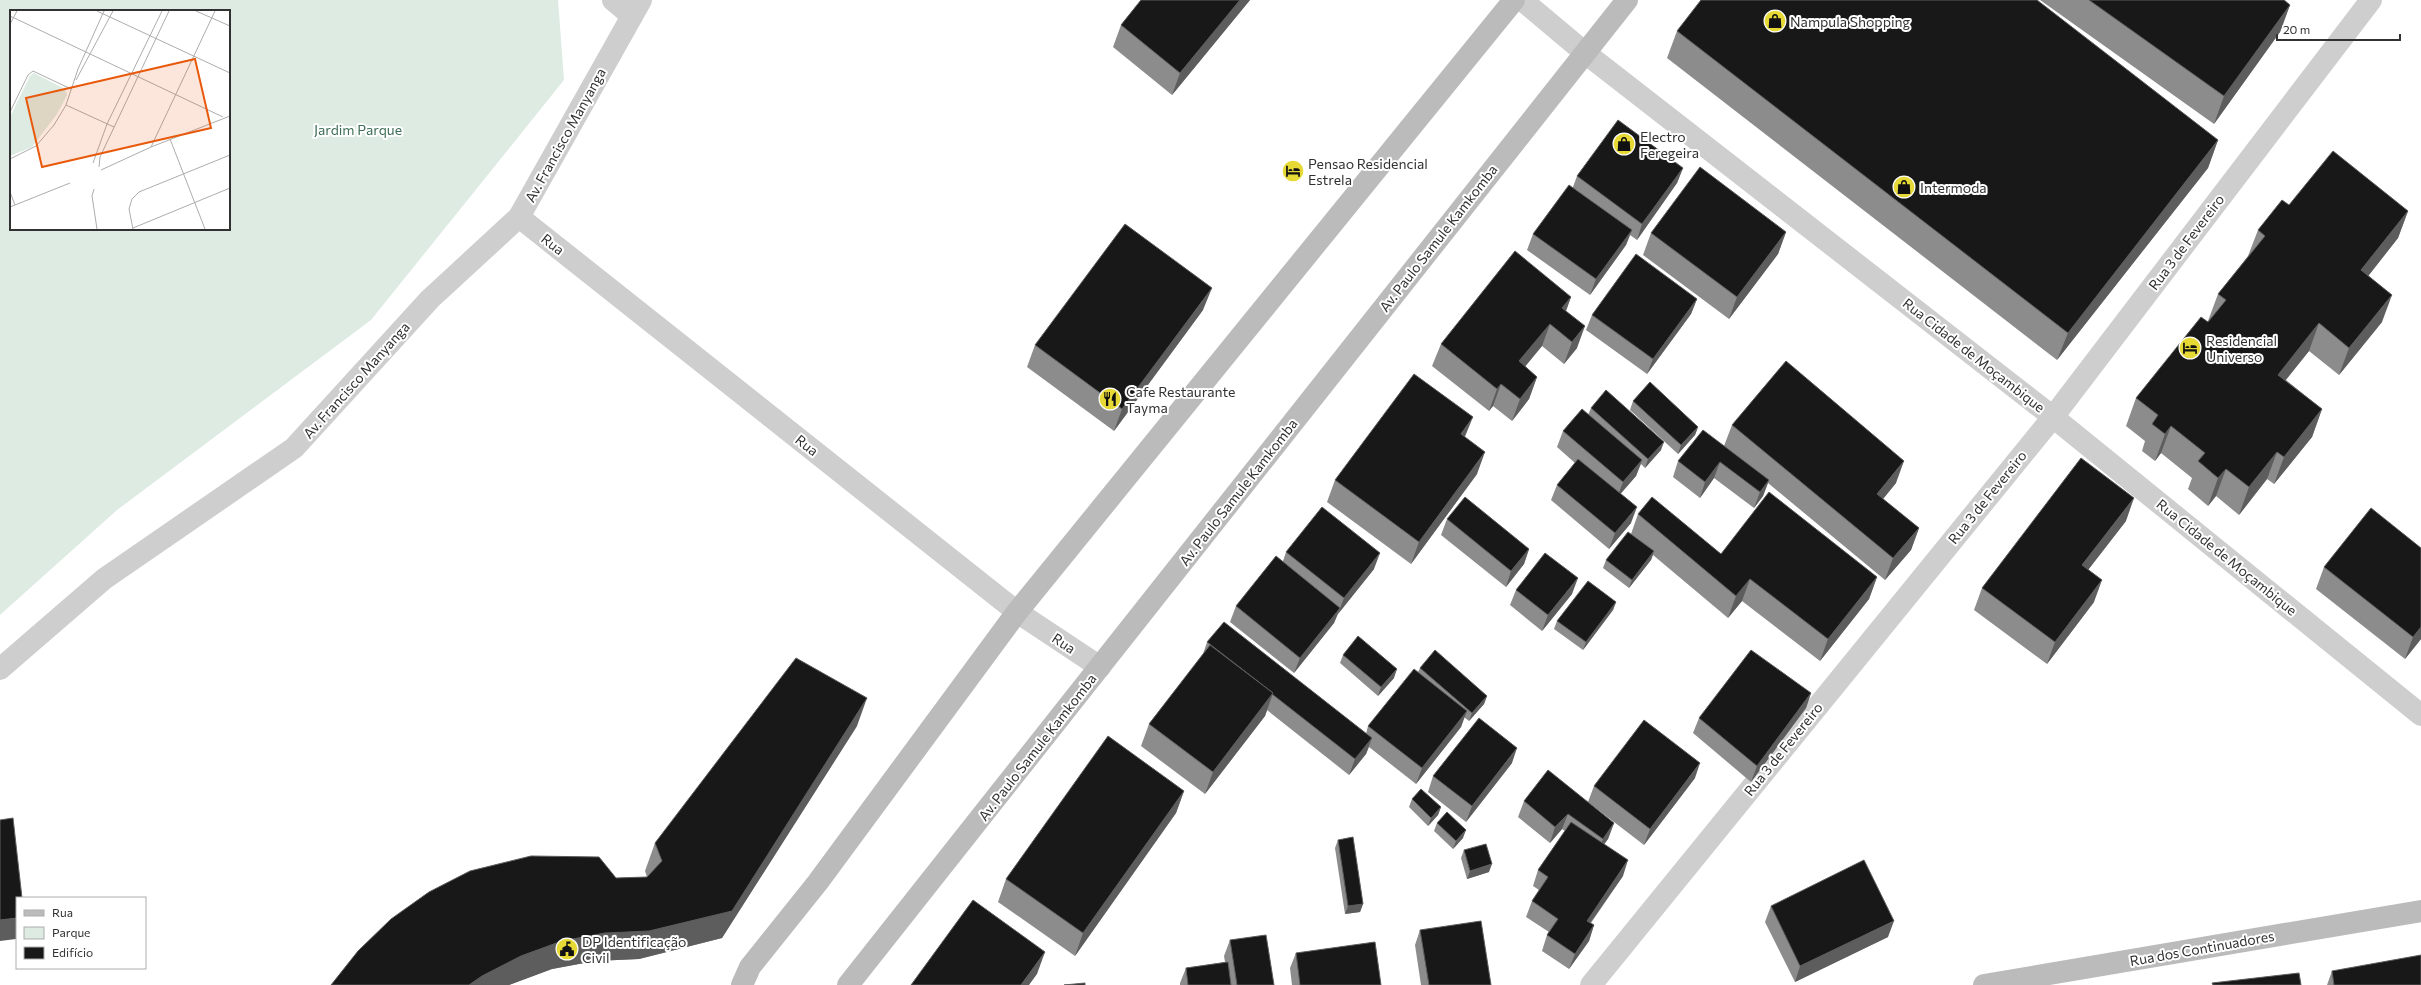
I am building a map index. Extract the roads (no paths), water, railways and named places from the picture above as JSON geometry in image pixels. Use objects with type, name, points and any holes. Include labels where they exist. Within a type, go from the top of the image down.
[{"type":"main road","points":[[742,985],[750,967],[818,882],[1017,612],[1514,0]]},
{"type":"main road","name":"Av. Paulo Samule Kamkomba","points":[[848,985],[1584,52],[1627,0]]},
{"type":"main road","name":"Rua dos Continuadores","points":[[1984,985],[2421,911]]},
{"type":"street","points":[[613,0],[640,5]]},
{"type":"street","name":"Rua Cidade de Moçambique","points":[[1522,0],[1584,52],[2053,416],[2421,715]]},
{"type":"street","name":"Rua 3 de Fevereiro","points":[[1592,985],[2053,416],[2371,0]]},
{"type":"street","name":"Av. Francisco Manyanga","points":[[0,669],[104,579],[294,448],[430,299],[519,217],[640,5]]},
{"type":"street","name":"Rua","points":[[519,217],[1017,612],[1100,667]]},
{"type":"place","name":"Nampula Shopping","points":[[1775,21]]},
{"type":"place","name":"Electro Feregeira","points":[[1624,144]]},
{"type":"place","name":"Pensao Residencial Estrela","points":[[1293,171]]},
{"type":"place","name":"Intermoda","points":[[1904,187]]},
{"type":"place","name":"Residencial Universo","points":[[2190,348]]},
{"type":"place","name":"Cafe Restaurante Tayma","points":[[1110,399]]},
{"type":"place","name":"DP Identificação Civil","points":[[567,949]]},
{"type":"park label","name":"Jardim Parque","points":[[358,129]]}]
